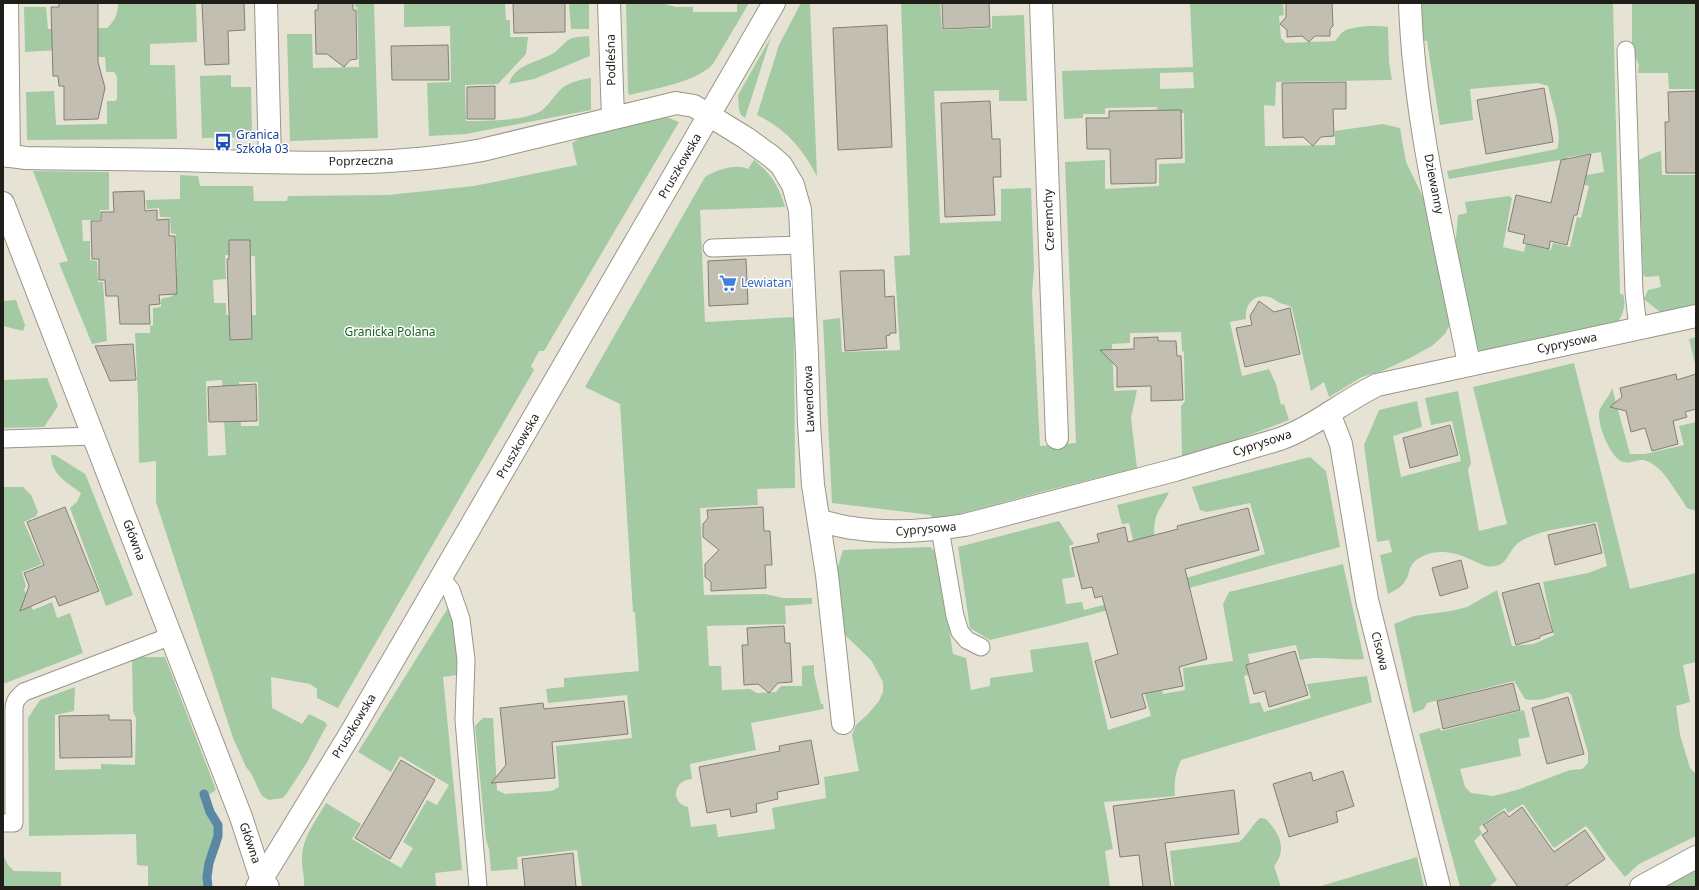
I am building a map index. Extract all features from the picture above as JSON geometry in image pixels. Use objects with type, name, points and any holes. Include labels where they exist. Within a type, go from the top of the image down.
[{"type":"street","points":[[6,156],[7,3]]},
{"type":"street","points":[[266,3],[270,162]]},
{"type":"street","name":"Podleśna","points":[[610,3],[613,118]]},
{"type":"street","name":"Pruszkowska","points":[[262,884],[710,116],[774,3]]},
{"type":"street","name":"Czeremchy","points":[[1041,3],[1057,438]]},
{"type":"street","name":"Dziewanny","points":[[1410,3],[1411,49],[1416,86],[1433,184],[1469,364]]},
{"type":"street","name":"Poprzeczna","points":[[6,156],[270,162],[380,162],[451,156],[482,150],[676,103],[694,106],[710,116]]},
{"type":"street","name":"Lawendowa","points":[[710,116],[763,149],[781,165],[797,196],[802,245],[809,424],[813,484],[820,521],[843,722]]},
{"type":"street","name":"Główna","points":[[3,203],[241,817],[262,884]]},
{"type":"street","name":"Cyprysowa","points":[[820,521],[853,528],[890,532],[940,529],[965,525],[1175,470],[1294,434],[1377,385],[1696,316]]},
{"type":"street","name":"Cisowa","points":[[1329,413],[1341,444],[1367,600],[1439,887]]},
{"type":"street","points":[[1641,887],[1696,858]]},
{"type":"lane","points":[[1626,50],[1634,292],[1638,328]]},
{"type":"lane","points":[[712,248],[802,245]]},
{"type":"lane","points":[[3,439],[94,436]]},
{"type":"lane","points":[[940,529],[954,616],[960,632],[967,640],[981,647]]},
{"type":"lane","points":[[441,578],[451,590],[461,619],[464,639],[466,660],[464,720],[478,887]]},
{"type":"lane","points":[[3,823],[14,822],[14,709],[16,700],[19,696],[24,692],[171,636]]},
{"type":"green space","points":[[118,3],[196,3],[197,42],[150,44],[150,65],[175,65],[177,139],[27,140],[26,92],[54,91],[56,125],[107,124],[107,101],[115,101],[117,99],[117,77],[114,72],[106,72],[105,57],[59,58],[58,50],[25,52],[24,7],[46,7],[48,29],[107,28],[116,17]]},
{"type":"green space","points":[[355,3],[374,3],[378,138],[290,141],[287,34],[312,34],[313,68],[359,67],[357,7],[355,7]]},
{"type":"green space","points":[[404,3],[505,3],[506,20],[510,20],[510,37],[528,37],[526,54],[498,84],[465,85],[466,121],[515,119],[534,114],[544,109],[560,90],[570,83],[591,78],[591,110],[466,134],[429,136],[427,83],[451,82],[450,26],[404,27]]},
{"type":"green space","points":[[569,3],[589,3],[589,29],[571,29]]},
{"type":"green space","points":[[626,3],[661,3],[676,7],[693,7],[693,12],[737,12],[737,3],[749,3],[713,64],[696,76],[674,84],[630,95],[628,93]]},
{"type":"green space","points":[[801,3],[810,3],[817,176],[805,156],[792,140],[777,127],[757,115],[779,45]]},
{"type":"green space","points":[[901,3],[940,3],[942,30],[992,28],[992,16],[1024,15],[1027,101],[999,101],[999,90],[934,91],[940,223],[1001,221],[1001,189],[1031,188],[1034,270],[1032,292],[1040,446],[1076,443],[1065,162],[1105,160],[1105,189],[1159,186],[1159,164],[1185,163],[1184,113],[1158,113],[1157,107],[1105,108],[1105,114],[1083,114],[1083,118],[1064,119],[1062,71],[1193,67],[1190,3],[1283,3],[1284,15],[1279,16],[1281,38],[1286,43],[1335,41],[1346,30],[1367,26],[1388,27],[1389,62],[1392,80],[1276,82],[1275,106],[1264,105],[1265,146],[1335,145],[1335,131],[1383,124],[1400,128],[1406,162],[1424,199],[1450,324],[1445,334],[1432,346],[1382,371],[1362,377],[1329,397],[1324,382],[1311,391],[1292,308],[1269,297],[1259,297],[1251,301],[1248,305],[1246,319],[1230,322],[1242,376],[1269,369],[1276,384],[1281,405],[1284,404],[1289,420],[1209,450],[1182,457],[1181,406],[1185,401],[1184,352],[1182,351],[1181,332],[1130,333],[1130,343],[1112,344],[1114,391],[1137,390],[1131,418],[1137,468],[952,516],[932,518],[931,515],[832,503],[823,320],[840,318],[842,352],[900,350],[894,256],[910,255]],"holes":[[[1193,72],[1194,88],[1160,89],[1160,73]]]},
{"type":"green space","points":[[1417,3],[1613,3],[1620,294],[1623,294],[1624,302],[1623,312],[1618,322],[1493,352],[1479,351],[1472,327],[1455,249],[1458,215],[1467,213],[1465,202],[1509,196],[1512,198],[1503,247],[1524,252],[1526,244],[1551,250],[1553,243],[1570,247],[1577,217],[1581,218],[1589,186],[1570,181],[1569,178],[1604,172],[1601,152],[1449,179],[1447,171],[1557,149],[1559,134],[1558,126],[1548,86],[1538,83],[1470,89],[1473,120],[1440,125],[1427,41],[1418,40]]},
{"type":"green space","points":[[1632,3],[1696,3],[1696,89],[1669,89],[1668,73],[1638,73],[1639,65],[1632,49]]},
{"type":"green space","points":[[589,36],[590,56],[534,79],[509,84],[512,77],[521,68],[554,53],[570,39]]},
{"type":"green space","points":[[771,37],[745,118],[741,115],[739,109],[738,95]]},
{"type":"green space","points":[[231,75],[231,87],[251,87],[252,137],[202,138],[200,76]]},
{"type":"green space","name":"Granicka Polana","points":[[663,117],[679,122],[544,351],[539,351],[531,366],[534,370],[338,708],[317,698],[317,689],[310,684],[271,677],[272,708],[302,724],[309,714],[325,722],[327,725],[306,764],[287,793],[283,798],[269,800],[262,796],[251,773],[246,767],[233,738],[156,502],[156,461],[139,463],[135,333],[150,333],[150,326],[153,325],[153,308],[161,307],[161,299],[173,296],[172,280],[177,279],[176,234],[171,233],[170,217],[160,217],[159,208],[147,209],[146,200],[180,199],[180,175],[198,176],[200,186],[253,186],[254,201],[287,201],[288,196],[388,195],[474,186],[577,165],[572,143],[593,130]],"holes":[[[225,255],[255,256],[256,315],[226,315],[226,303],[214,303],[213,280],[226,279]],[[222,380],[226,455],[208,456],[206,381]],[[239,382],[258,382],[259,426],[241,426]]]},
{"type":"green space","points":[[1661,151],[1662,175],[1696,175],[1696,306],[1661,313],[1644,299],[1648,290],[1661,287],[1659,276],[1646,277],[1643,275],[1639,160]]},
{"type":"green space","points":[[754,160],[774,181],[785,207],[700,210],[705,322],[794,317],[795,488],[757,489],[758,505],[700,508],[704,595],[765,594],[783,598],[812,598],[812,604],[785,606],[786,624],[707,626],[709,666],[721,666],[722,690],[750,689],[757,693],[776,692],[781,686],[802,686],[802,666],[814,665],[814,674],[821,704],[823,704],[824,709],[751,723],[756,750],[690,764],[692,779],[681,783],[676,792],[676,797],[682,805],[688,807],[691,827],[716,824],[718,837],[775,829],[772,808],[826,798],[824,777],[859,771],[852,735],[856,725],[879,701],[883,692],[883,682],[871,660],[844,634],[836,573],[843,550],[930,547],[938,554],[953,654],[966,658],[971,690],[990,686],[990,678],[1033,672],[1030,650],[1088,642],[1108,730],[1151,716],[1127,631],[1151,650],[1163,694],[1185,690],[1183,668],[1233,661],[1223,604],[1229,592],[1343,564],[1364,659],[1316,658],[1300,660],[1296,645],[1248,654],[1252,674],[1244,676],[1250,704],[1260,702],[1264,712],[1311,698],[1307,684],[1367,676],[1372,702],[1181,760],[1175,778],[1175,796],[1104,802],[1113,849],[1105,851],[1110,887],[582,887],[577,850],[517,857],[518,869],[491,871],[489,849],[486,840],[475,726],[483,718],[493,718],[497,790],[505,794],[552,791],[559,787],[556,746],[632,738],[627,695],[548,703],[546,689],[564,687],[564,678],[639,671],[635,612],[633,612],[620,404],[585,387],[705,177],[726,168],[743,167],[748,169]]},
{"type":"green space","points":[[33,171],[109,172],[109,210],[100,210],[100,220],[82,220],[83,241],[90,241],[90,260],[97,261],[98,282],[103,282],[107,341],[92,344],[59,263],[68,261]]},
{"type":"green space","points":[[16,300],[25,325],[23,331],[3,326],[3,301]]},
{"type":"green space","points":[[1696,337],[1696,368],[1689,339]]},
{"type":"green space","points":[[1574,363],[1630,589],[1696,573],[1696,662],[1683,665],[1690,702],[1676,706],[1680,735],[1690,768],[1696,774],[1696,836],[1639,864],[1625,877],[1586,826],[1554,848],[1523,804],[1508,813],[1505,808],[1479,827],[1482,833],[1474,841],[1497,880],[1489,887],[1460,887],[1419,734],[1440,728],[1441,731],[1524,710],[1530,737],[1518,739],[1521,756],[1460,769],[1465,787],[1471,793],[1493,796],[1517,790],[1570,770],[1582,769],[1588,763],[1588,753],[1571,694],[1568,692],[1536,700],[1525,699],[1514,681],[1427,703],[1424,709],[1413,713],[1394,624],[1414,616],[1451,611],[1467,607],[1497,590],[1512,646],[1534,644],[1554,635],[1543,582],[1588,573],[1607,566],[1597,522],[1556,529],[1526,538],[1515,546],[1503,563],[1495,566],[1484,565],[1451,553],[1439,552],[1428,554],[1413,563],[1403,584],[1398,589],[1388,594],[1380,555],[1392,552],[1389,540],[1377,542],[1364,445],[1379,410],[1417,401],[1422,427],[1393,436],[1401,477],[1461,461],[1452,421],[1431,425],[1425,398],[1458,391],[1471,463],[1468,470],[1479,531],[1507,524],[1473,387]]},
{"type":"green space","points":[[47,378],[58,406],[44,427],[3,428],[3,380]]},
{"type":"green space","points":[[1612,388],[1630,454],[1645,454],[1684,445],[1679,426],[1696,422],[1696,511],[1687,508],[1665,475],[1651,463],[1641,460],[1630,462],[1621,461],[1612,452],[1604,438],[1599,414],[1600,409],[1610,394]]},
{"type":"green space","points":[[51,455],[55,455],[85,474],[133,595],[106,606],[70,508],[77,502],[81,493],[60,477],[54,468]]},
{"type":"green space","points":[[1310,457],[1326,471],[1340,547],[1053,625],[990,640],[970,628],[958,547],[1059,521],[1074,544],[1069,546],[1075,577],[1062,579],[1066,604],[1082,602],[1084,610],[1146,594],[1129,523],[1122,524],[1117,505],[1169,492],[1157,514],[1154,536],[1161,573],[1173,582],[1265,554],[1250,503],[1207,512],[1200,510],[1192,487]]},
{"type":"green space","points":[[3,487],[23,487],[31,495],[38,512],[36,516],[24,522],[42,564],[22,572],[26,586],[24,590],[33,610],[52,602],[57,618],[70,613],[83,653],[3,684]]},
{"type":"green space","points":[[448,608],[453,623],[457,675],[443,677],[462,870],[435,873],[436,886],[304,887],[302,860],[303,849],[311,828],[326,803],[361,824],[352,839],[401,868],[413,848],[403,842],[427,800],[437,805],[449,785],[400,756],[391,772],[358,752]]},
{"type":"green space","points":[[132,657],[165,657],[216,790],[207,796],[222,827],[220,846],[212,865],[211,887],[148,887],[148,866],[137,865],[136,834],[29,836],[28,718],[40,700],[75,687],[74,711],[55,715],[55,770],[101,769],[101,764],[135,765],[136,718],[133,711]]},
{"type":"green space","points":[[1260,818],[1266,819],[1271,824],[1280,841],[1280,853],[1274,866],[1281,887],[1174,887],[1170,851],[1239,842],[1245,837]]},
{"type":"green space","points":[[3,855],[8,865],[14,871],[61,872],[61,887],[3,887]]},
{"type":"green space","points":[[1417,857],[1424,887],[1318,887]]},
{"type":"green space","points":[[1696,867],[1696,887],[1660,887]]},
{"type":"building","points":[[59,3],[98,3],[98,62],[105,88],[98,119],[64,120],[64,86],[59,86],[58,76],[53,76],[51,7],[59,7]]},
{"type":"building","points":[[202,3],[244,3],[245,30],[228,31],[229,64],[205,65]]},
{"type":"building","points":[[318,3],[353,3],[353,10],[356,10],[357,59],[350,60],[344,67],[327,54],[316,54],[315,10],[318,10]]},
{"type":"building","points":[[513,3],[565,3],[565,32],[514,33]]},
{"type":"building","points":[[942,3],[989,3],[990,27],[943,29]]},
{"type":"building","points":[[1286,3],[1332,3],[1333,26],[1330,29],[1330,36],[1315,36],[1309,42],[1302,36],[1287,37],[1287,30],[1280,24],[1286,17]]},
{"type":"building","points":[[887,25],[892,147],[838,150],[833,28]]},
{"type":"building","points":[[448,45],[449,80],[392,80],[391,46]]},
{"type":"building","points":[[1346,82],[1346,109],[1333,109],[1334,136],[1321,137],[1313,146],[1303,137],[1283,138],[1282,83]]},
{"type":"building","points":[[495,86],[495,119],[467,119],[467,87]]},
{"type":"building","points":[[1544,88],[1553,142],[1486,154],[1477,100]]},
{"type":"building","points":[[1696,91],[1696,173],[1666,173],[1665,122],[1669,122],[1668,92]]},
{"type":"building","points":[[990,101],[992,139],[1000,139],[1001,177],[993,177],[995,215],[945,217],[941,103]]},
{"type":"building","points":[[1181,110],[1182,158],[1156,159],[1156,183],[1111,184],[1110,149],[1087,149],[1086,118],[1109,118],[1109,111]]},
{"type":"building","points":[[1591,154],[1577,215],[1574,215],[1567,245],[1550,241],[1549,249],[1523,243],[1525,235],[1508,231],[1516,195],[1551,203],[1561,160]]},
{"type":"building","points":[[144,191],[145,211],[157,210],[157,220],[169,219],[169,236],[175,236],[177,294],[159,295],[160,304],[149,305],[150,324],[120,324],[118,296],[106,296],[105,280],[99,280],[99,259],[92,259],[91,221],[101,221],[101,212],[114,212],[113,192]]},
{"type":"building","points":[[229,240],[250,240],[252,339],[230,340],[227,259],[229,259]]},
{"type":"building","name":"Lewiatan","points":[[746,259],[748,304],[709,306],[708,261]]},
{"type":"building","points":[[884,270],[885,297],[894,296],[896,333],[890,333],[890,335],[886,336],[887,348],[845,351],[840,271]]},
{"type":"building","points":[[1259,301],[1274,312],[1290,308],[1300,354],[1245,367],[1236,328],[1252,325],[1250,316]]},
{"type":"building","points":[[1158,337],[1158,341],[1176,341],[1177,356],[1181,356],[1183,400],[1151,401],[1151,386],[1117,387],[1117,367],[1100,350],[1134,349],[1134,338]]},
{"type":"building","points":[[133,344],[136,380],[110,381],[95,346]]},
{"type":"building","points":[[1676,374],[1677,380],[1696,374],[1696,409],[1685,412],[1687,417],[1673,421],[1678,444],[1652,451],[1645,428],[1631,432],[1626,411],[1610,407],[1622,397],[1620,388]]},
{"type":"building","points":[[256,384],[257,421],[209,422],[208,387]]},
{"type":"building","points":[[1450,425],[1458,455],[1410,468],[1403,438]]},
{"type":"building","points":[[65,507],[99,591],[59,606],[55,596],[20,611],[29,586],[24,573],[44,565],[27,522]]},
{"type":"building","points":[[763,507],[764,531],[770,531],[772,565],[765,565],[766,588],[711,591],[711,582],[705,577],[705,564],[719,550],[703,537],[703,524],[708,518],[707,510]]},
{"type":"building","points":[[1248,508],[1259,550],[1185,569],[1207,659],[1179,667],[1183,686],[1142,694],[1146,708],[1111,718],[1095,661],[1118,654],[1102,596],[1095,598],[1092,587],[1082,589],[1072,548],[1099,542],[1097,534],[1125,527],[1128,542],[1178,529],[1177,526]]},
{"type":"building","points":[[1595,524],[1602,553],[1555,565],[1548,535]]},
{"type":"building","points":[[1461,560],[1468,588],[1440,596],[1432,568]]},
{"type":"building","points":[[1539,583],[1553,632],[1540,636],[1540,638],[1516,645],[1502,593]]},
{"type":"building","points":[[784,626],[785,643],[790,643],[792,682],[778,683],[769,693],[758,684],[744,685],[742,645],[748,645],[747,628]]},
{"type":"building","points":[[1295,651],[1308,695],[1269,707],[1265,691],[1254,694],[1246,665]]},
{"type":"building","points":[[1513,683],[1520,710],[1443,729],[1437,701]]},
{"type":"building","points":[[1568,697],[1584,754],[1547,764],[1532,708]]},
{"type":"building","points":[[624,701],[628,734],[552,742],[555,778],[491,783],[506,765],[500,708],[543,703],[544,709]]},
{"type":"building","points":[[109,715],[109,720],[131,720],[132,757],[60,758],[59,716]]},
{"type":"building","points":[[811,740],[819,784],[777,792],[778,799],[756,804],[757,812],[731,817],[730,809],[707,813],[699,767],[780,751],[779,746]]},
{"type":"building","points":[[401,760],[435,780],[390,859],[355,838]]},
{"type":"building","points":[[1343,771],[1354,806],[1336,812],[1338,822],[1289,837],[1273,784],[1311,772],[1313,781]]},
{"type":"building","points":[[1234,790],[1239,834],[1165,843],[1171,887],[1143,887],[1139,855],[1120,857],[1113,806]]},
{"type":"building","points":[[1522,807],[1554,852],[1585,830],[1605,859],[1564,887],[1518,887],[1482,835],[1488,831],[1483,825],[1504,811],[1509,817]]},
{"type":"building","points":[[573,853],[576,887],[525,887],[522,859]]},
{"type":"waterway","points":[[204,794],[210,812],[218,825],[218,836],[209,863],[207,877],[208,887]]},
{"type":"place","name":"Granica Szkoła 03","points":[[223,142]]},
{"type":"place","name":"Lewiatan","points":[[728,283]]}]
